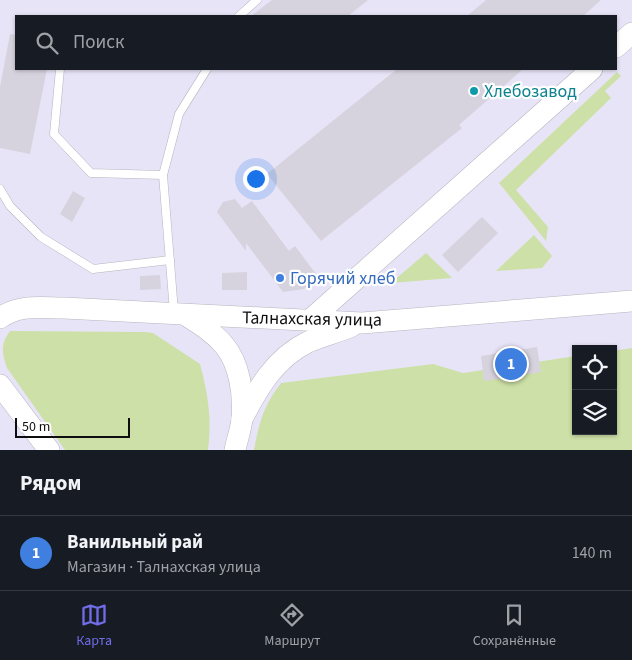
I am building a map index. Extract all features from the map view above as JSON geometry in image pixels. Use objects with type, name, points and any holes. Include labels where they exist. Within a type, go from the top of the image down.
[{"type":"main road","points":[[617,46],[632,33]]},
{"type":"main road","points":[[310,320],[591,70]]},
{"type":"main road","name":"Талнахская улица","points":[[0,318],[7,313],[22,308],[64,308],[362,323],[632,301]]},
{"type":"main road","points":[[180,314],[210,331],[225,346],[235,362],[240,384],[242,419]]},
{"type":"main road","points":[[235,450],[242,419],[258,388],[271,370],[287,355],[308,342],[362,323]]},
{"type":"main road","points":[[0,385],[49,450]]},
{"type":"lane","points":[[240,15],[257,0]]},
{"type":"lane","points":[[60,70],[54,134],[91,173],[163,175]]},
{"type":"lane","points":[[180,314],[170,260],[163,175],[179,114],[206,70]]},
{"type":"lane","points":[[0,189],[10,206],[41,237],[92,269],[170,260]]},
{"type":"shaded area","points":[[0,0],[632,0],[632,361],[617,364],[617,345],[572,345],[572,373],[293,450],[0,450]]},
{"type":"green space","points":[[617,72],[621,76],[605,91],[611,98],[516,190],[548,227],[546,241],[499,183]]},
{"type":"green space","points":[[534,235],[552,256],[542,268],[496,271]]},
{"type":"green space","points":[[426,253],[452,278],[391,283]]},
{"type":"green space","points":[[10,331],[153,333],[200,364],[205,386],[210,428],[208,450],[65,450],[7,368],[3,345]]},
{"type":"green space","points":[[632,348],[632,450],[254,450],[263,414],[281,383],[433,364],[463,373],[572,357],[572,435],[617,435],[617,350]]},
{"type":"building","points":[[272,0],[368,0],[349,15],[252,15]]},
{"type":"building","points":[[486,0],[601,0],[584,15],[468,15]]},
{"type":"building","points":[[10,34],[15,35],[15,70],[47,70],[30,154],[0,148],[0,87]]},
{"type":"building","points":[[396,70],[522,70],[459,125],[462,128],[321,241],[267,174]]},
{"type":"building","points":[[73,191],[85,198],[72,222],[60,214]]},
{"type":"building","points":[[235,199],[242,208],[252,201],[289,251],[295,246],[319,278],[304,289],[283,292],[246,243],[246,251],[217,212],[223,202]]},
{"type":"building","points":[[482,217],[498,233],[458,272],[442,255]]},
{"type":"building","points":[[247,272],[247,290],[222,290],[222,273]]},
{"type":"building","points":[[160,275],[161,289],[140,290],[140,276]]},
{"type":"building","points":[[537,347],[541,372],[484,381],[481,356]]},
{"type":"place","name":"Хлебозавод","points":[[474,91]]},
{"type":"place","name":"Горячий хлеб","points":[[280,278]]},
{"type":"place","name":"Ванильный рай","points":[[511,364]]}]
